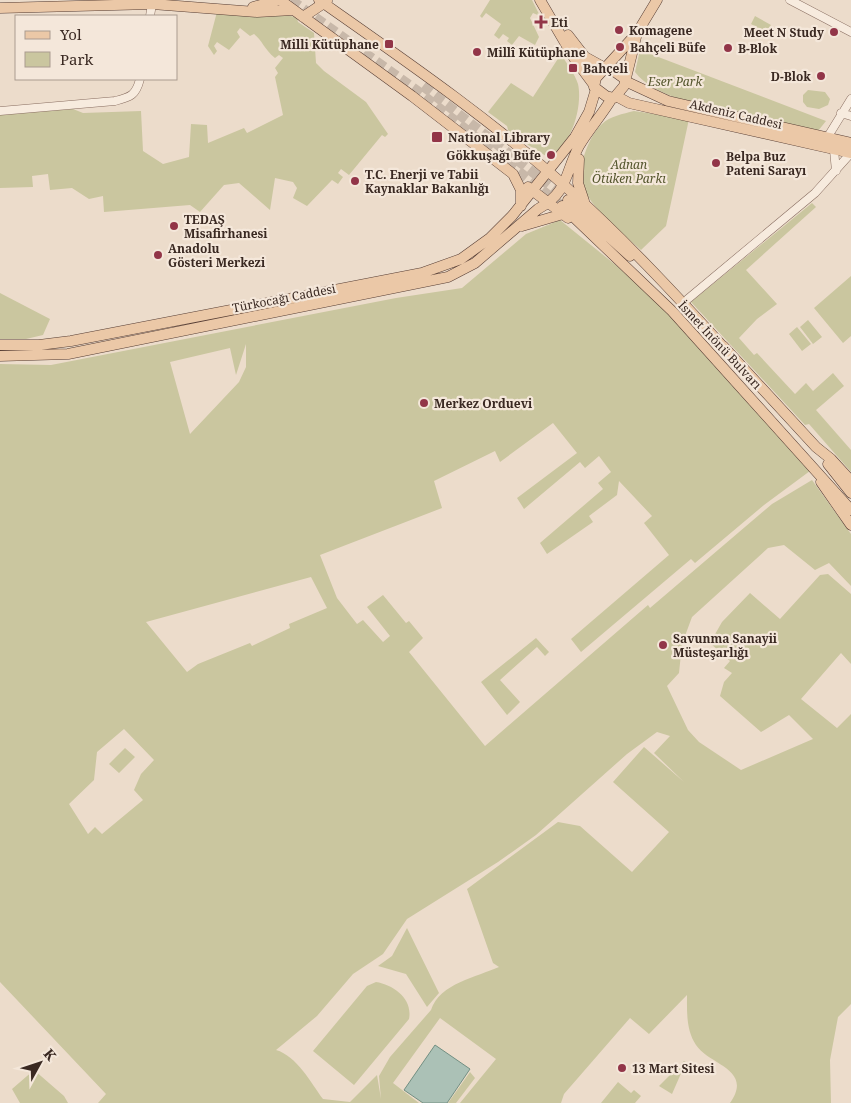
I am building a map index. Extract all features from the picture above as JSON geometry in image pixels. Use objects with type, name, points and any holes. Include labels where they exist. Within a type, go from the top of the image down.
[{"type":"main road","points":[[198,8],[208,0]]},
{"type":"main road","points":[[238,9],[280,0],[412,96],[548,203],[564,207]]},
{"type":"main road","points":[[338,0],[341,14]]},
{"type":"main road","points":[[540,0],[574,58],[595,87]]},
{"type":"main road","name":"Akdeniz Caddesi","points":[[547,0],[579,51],[625,80],[668,102],[851,143]]},
{"type":"main road","points":[[564,185],[578,148],[625,80],[637,33],[658,0]]},
{"type":"main road","points":[[303,17],[324,1],[475,113],[564,185],[650,267],[728,351]]},
{"type":"main road","points":[[0,8],[152,4],[258,12],[292,10]]},
{"type":"main road","name":"Türkocağı Caddesi","points":[[0,345],[39,345],[252,306],[422,273],[447,266],[479,246],[521,206],[575,137],[589,112],[596,78],[637,33]]},
{"type":"main road","name":"Akdeniz Caddesi","points":[[595,87],[631,104],[851,153]]},
{"type":"main road","points":[[578,148],[578,183],[585,205]]},
{"type":"main road","points":[[514,175],[521,190],[521,206]]},
{"type":"main road","name":"Türkocağı Caddesi","points":[[0,356],[38,357],[112,346],[448,277],[475,263],[548,203],[564,185]]},
{"type":"main road","points":[[516,228],[564,207]]},
{"type":"main road","name":"İsmet İnönü Bulvarı","points":[[564,207],[634,273],[718,361],[851,510]]},
{"type":"main road","name":"İsmet İnönü Bulvarı","points":[[564,207],[728,351],[816,447]]},
{"type":"main road","points":[[252,306],[258,316]]},
{"type":"main road","points":[[38,357],[39,345]]},
{"type":"main road","points":[[816,447],[831,459],[851,481]]},
{"type":"main road","points":[[816,447],[851,493]]},
{"type":"main road","points":[[814,468],[851,517]]},
{"type":"main road","points":[[814,468],[823,487],[851,525]]},
{"type":"street","points":[[790,0],[850,29]]},
{"type":"street","points":[[150,15],[152,4]]},
{"type":"street","points":[[0,110],[115,101],[130,98],[136,94],[140,80]]},
{"type":"street","points":[[827,138],[851,100]]},
{"type":"street","points":[[842,113],[851,116]]},
{"type":"street","points":[[834,150],[836,171]]},
{"type":"street","points":[[683,303],[815,193],[851,153]]},
{"type":"green space","points":[[490,0],[532,0],[540,16],[533,13],[530,18],[539,37],[535,45],[519,36],[512,45],[507,41],[509,38],[503,34],[499,39],[494,35],[501,24],[486,13],[482,18],[480,16]]},
{"type":"green space","points":[[218,8],[288,15],[297,18],[298,22],[314,33],[316,63],[366,102],[388,134],[385,137],[382,135],[349,175],[341,169],[338,173],[343,177],[338,184],[332,180],[307,206],[293,198],[297,188],[293,182],[275,178],[270,210],[239,183],[224,185],[200,212],[190,205],[104,212],[103,196],[89,199],[72,188],[50,190],[48,174],[32,176],[33,187],[0,188],[0,114],[73,109],[83,113],[141,111],[143,151],[163,164],[189,157],[191,124],[207,125],[208,143],[244,128],[247,133],[283,115],[275,77],[278,73],[275,68],[283,58],[279,55],[275,58],[254,34],[250,36],[240,28],[237,32],[240,37],[229,50],[217,42],[214,46],[217,51],[214,55],[208,46]]},
{"type":"green space","points":[[755,16],[771,25],[766,32],[751,24]]},
{"type":"green space","name":"Eser Park","points":[[640,50],[826,121],[818,131],[747,118],[692,104],[668,95],[648,84],[635,72]]},
{"type":"green space","points":[[561,54],[573,72],[578,84],[579,104],[577,115],[568,137],[562,146],[546,156],[509,133],[507,126],[488,112],[511,83],[533,97]]},
{"type":"green space","points":[[808,90],[825,92],[830,99],[828,105],[819,109],[807,107],[803,102],[803,95]]},
{"type":"green space","name":"Adnan Ötüken Parkı","points":[[634,111],[689,119],[666,226],[641,250],[595,206],[588,197],[581,181],[582,164],[585,154],[597,129],[609,119]]},
{"type":"green space","points":[[812,203],[816,207],[746,270],[777,304],[757,319],[739,338],[754,355],[757,353],[795,394],[806,383],[813,391],[833,373],[844,386],[816,410],[851,450],[851,472],[809,424],[805,425],[691,302]]},
{"type":"green space","points":[[560,220],[649,292],[814,468],[764,505],[695,563],[691,559],[581,652],[571,639],[669,555],[644,523],[652,516],[619,481],[617,495],[589,516],[593,522],[547,554],[540,543],[603,489],[598,483],[611,472],[599,456],[585,468],[580,462],[524,509],[517,498],[577,453],[553,423],[500,462],[495,451],[434,481],[442,508],[320,555],[337,598],[357,624],[363,620],[383,642],[390,636],[367,607],[383,595],[406,623],[409,621],[423,638],[409,652],[485,746],[648,605],[650,608],[772,504],[812,480],[851,534],[851,586],[829,563],[815,570],[784,545],[768,548],[692,617],[682,644],[679,673],[667,686],[688,730],[699,742],[741,770],[813,739],[789,715],[761,732],[720,696],[724,682],[732,673],[724,668],[730,661],[710,643],[722,622],[750,593],[780,619],[820,575],[828,574],[851,594],[851,664],[841,653],[801,699],[837,728],[851,714],[851,1004],[838,1017],[830,1060],[831,1103],[730,1103],[736,1092],[737,1082],[727,1069],[702,1052],[696,1045],[690,1033],[687,995],[649,1034],[630,1018],[564,1094],[561,1103],[460,1103],[496,1059],[440,1018],[393,1083],[419,1103],[98,1103],[106,1094],[0,982],[0,364],[51,365],[396,298],[462,288],[526,234]],"holes":[[[246,344],[246,367],[239,382],[190,434],[170,362],[230,348],[236,375]],[[311,577],[327,608],[289,624],[290,628],[252,646],[250,643],[198,664],[187,672],[146,622]],[[124,729],[154,760],[141,774],[134,790],[143,800],[102,834],[95,827],[88,834],[69,804],[94,780],[97,752]],[[657,732],[670,736],[654,753],[684,782],[644,747],[613,782],[669,832],[632,872],[580,826],[558,822],[467,889],[493,963],[499,967],[460,982],[442,993],[431,1010],[390,1057],[379,1076],[381,1099],[377,1075],[350,1102],[323,1099],[297,1064],[284,1053],[276,1050],[317,1016],[353,974],[383,954],[407,919],[498,862],[536,835],[627,754]]]},
{"type":"green space","points":[[851,276],[851,336],[843,343],[814,308]]},
{"type":"green space","points":[[0,293],[50,319],[43,335],[26,339],[0,339]]},
{"type":"green space","points":[[808,320],[822,337],[813,344],[800,327]]},
{"type":"green space","points":[[797,327],[811,344],[802,351],[789,334]]},
{"type":"green space","points":[[536,638],[549,652],[545,656],[537,647],[500,680],[520,702],[507,715],[481,682]]},
{"type":"green space","points":[[125,748],[135,757],[119,773],[109,764]]},
{"type":"green space","points":[[407,928],[439,993],[427,1007],[406,974],[378,966],[392,956]]},
{"type":"green space","points":[[376,982],[389,986],[401,994],[408,1005],[409,1019],[354,1085],[313,1051],[367,986]]},
{"type":"green space","points":[[684,1061],[686,1062],[672,1094],[659,1086]]},
{"type":"green space","points":[[34,1070],[64,1096],[68,1103],[20,1103],[12,1089]]},
{"type":"green space","points":[[470,1072],[475,1078],[456,1103],[448,1103]]},
{"type":"green space","points":[[618,1082],[631,1093],[634,1090],[641,1096],[635,1103],[601,1103]]},
{"type":"shaded area","points":[[435,1045],[470,1069],[447,1103],[423,1103],[404,1090]]},
{"type":"tunnel","points":[[291,0],[419,92],[562,206]]},
{"type":"tunnel","points":[[423,86],[568,200]]},
{"type":"place","name":"Eti","points":[[541,22]]},
{"type":"place","name":"Komagene","points":[[619,30]]},
{"type":"place","name":"Meet N Study","points":[[834,32]]},
{"type":"place","name":"Milli Kütüphane","points":[[389,44]]},
{"type":"place","name":"Bahçeli Büfe","points":[[620,47]]},
{"type":"place","name":"B-Blok","points":[[728,48]]},
{"type":"place","name":"Millî Kütüphane","points":[[477,52]]},
{"type":"place","name":"Bahçeli","points":[[573,68]]},
{"type":"place","name":"D-Blok","points":[[821,76]]},
{"type":"place","name":"National Library","points":[[437,137]]},
{"type":"place","name":"Gökkuşağı Büfe","points":[[551,155]]},
{"type":"place","name":"Belpa Buz Pateni Sarayı","points":[[716,163]]},
{"type":"place","name":"T.C. Enerji ve Tabii Kaynaklar Bakanlığı","points":[[355,181]]},
{"type":"place","name":"TEDAŞ Misafirhanesi","points":[[174,226]]},
{"type":"place","name":"Anadolu Gösteri Merkezi","points":[[158,255]]},
{"type":"place","name":"Merkez Orduevi","points":[[424,403]]},
{"type":"place","name":"Savunma Sanayii Müsteşarlığı","points":[[663,645]]},
{"type":"place","name":"13 Mart Sitesi","points":[[622,1068]]}]
